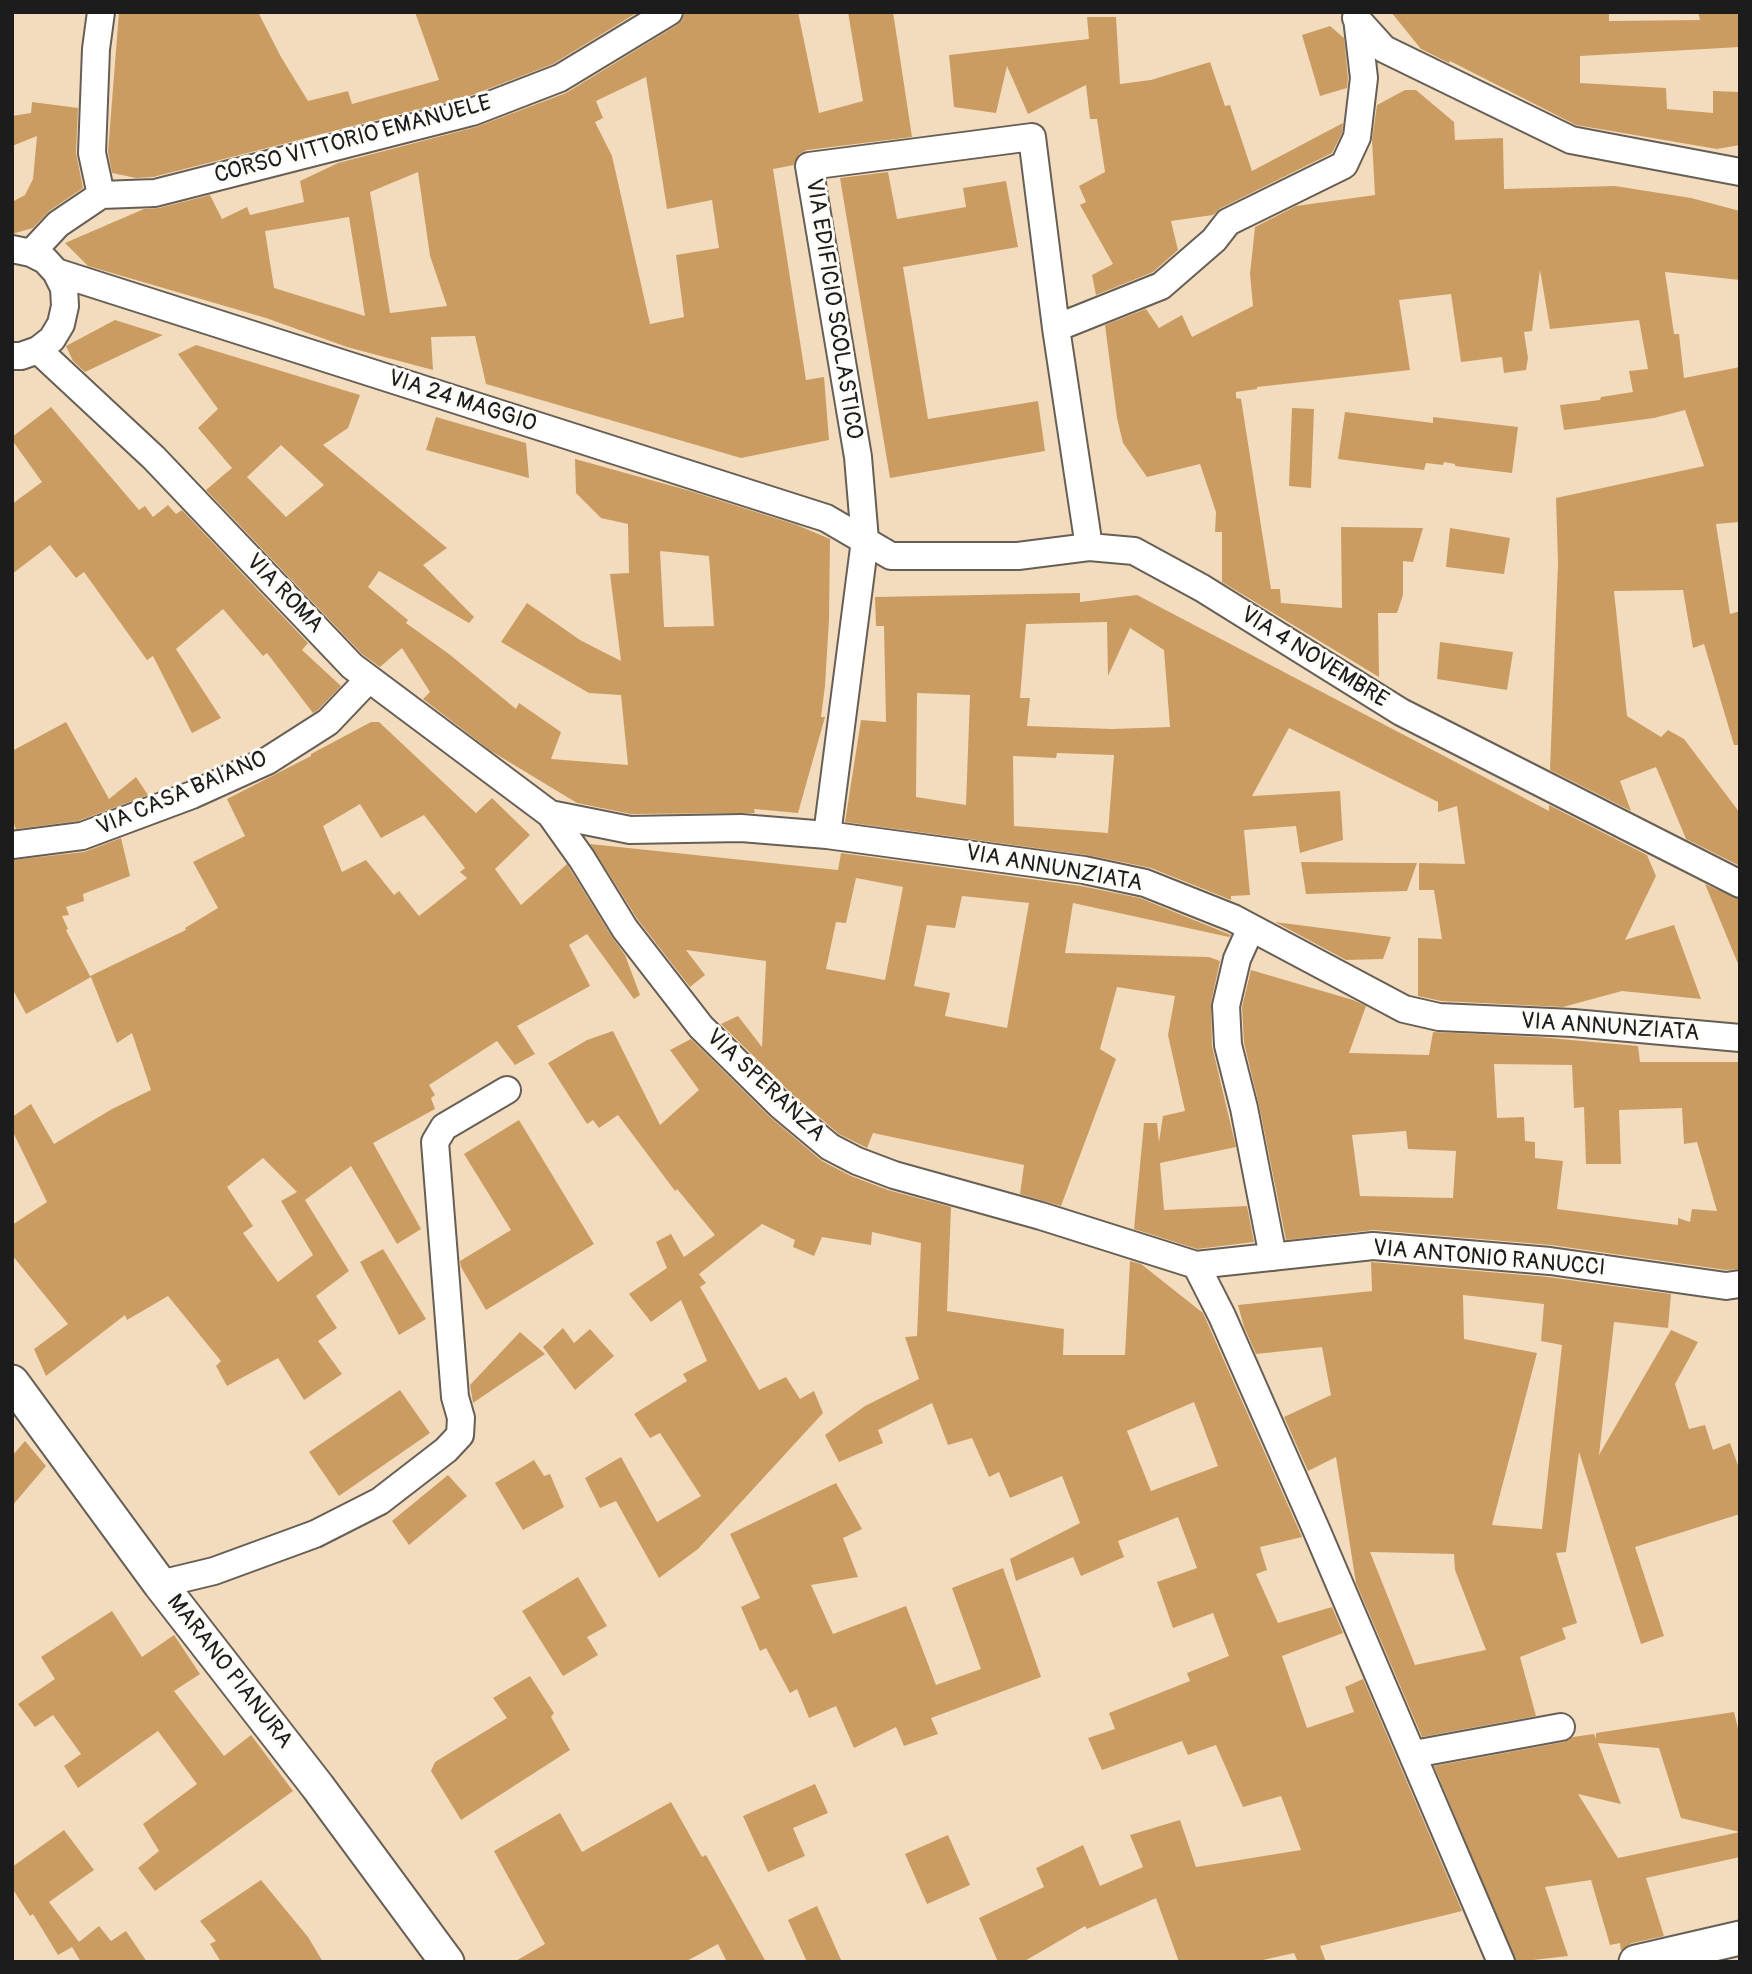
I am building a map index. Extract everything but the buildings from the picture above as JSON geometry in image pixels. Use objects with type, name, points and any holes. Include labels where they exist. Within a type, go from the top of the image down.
[{"type":"street","points":[[22,251],[101,195],[92,153],[96,49],[101,12]]},
{"type":"street","name":"CORSO VITTORIO EMANUELE","points":[[101,195],[155,192],[472,112],[560,78],[668,12]]},
{"type":"street","points":[[1354,15],[1384,49],[1571,140],[1740,172]]},
{"type":"street","points":[[1056,328],[1161,286],[1214,240],[1228,222],[1345,165],[1357,137],[1364,78],[1354,15]]},
{"type":"street","name":"VIA EDIFICIO SCOLASTICO","points":[[827,835],[865,540],[858,457],[809,166],[1032,137],[1056,328],[1089,547]]},
{"type":"street","points":[[12,356],[38,350],[52,339],[61,324],[65,306],[64,288],[56,272],[45,260],[22,251]]},
{"type":"street","name":"VIA 24 MAGGIO","points":[[56,272],[826,518],[865,540]]},
{"type":"street","name":"VIA ROMA","points":[[38,350],[154,458],[352,666],[550,814]]},
{"type":"street","name":"VIA 4 NOVEMBRE","points":[[865,540],[891,555],[1018,556],[1089,547],[1134,551],[1202,588],[1401,712],[1740,884]]},
{"type":"street","name":"VIA CASA BAIANO","points":[[12,845],[82,836],[192,795],[254,767],[328,722],[368,680]]},
{"type":"street","name":"VIA ANNUNZIATA","points":[[550,814],[630,830],[741,828],[827,835],[1084,870],[1145,883],[1233,918],[1404,1009],[1439,1017],[1573,1023],[1740,1038]]},
{"type":"street","name":"VIA SPERANZA","points":[[550,814],[582,859],[625,929],[701,1027],[781,1106],[830,1147],[894,1175],[1053,1219],[1196,1265]]},
{"type":"street","points":[[1251,929],[1237,959],[1226,1006],[1228,1045],[1244,1108],[1273,1258]]},
{"type":"street","points":[[160,1584],[214,1571],[315,1534],[380,1501],[446,1450],[460,1435],[461,1418],[455,1397],[435,1142],[444,1127],[507,1090]]},
{"type":"street","name":"VIA ANTONIO RANUCCI","points":[[1196,1265],[1373,1246],[1550,1261],[1726,1286],[1740,1284]]},
{"type":"street","points":[[1196,1265],[1222,1316],[1414,1754],[1501,1962]]},
{"type":"street","name":"MARANO PIANURA","points":[[12,1382],[160,1584],[318,1787],[447,1962]]},
{"type":"street","points":[[1414,1754],[1561,1727]]},
{"type":"street","points":[[1636,1962],[1740,1938]]}]
